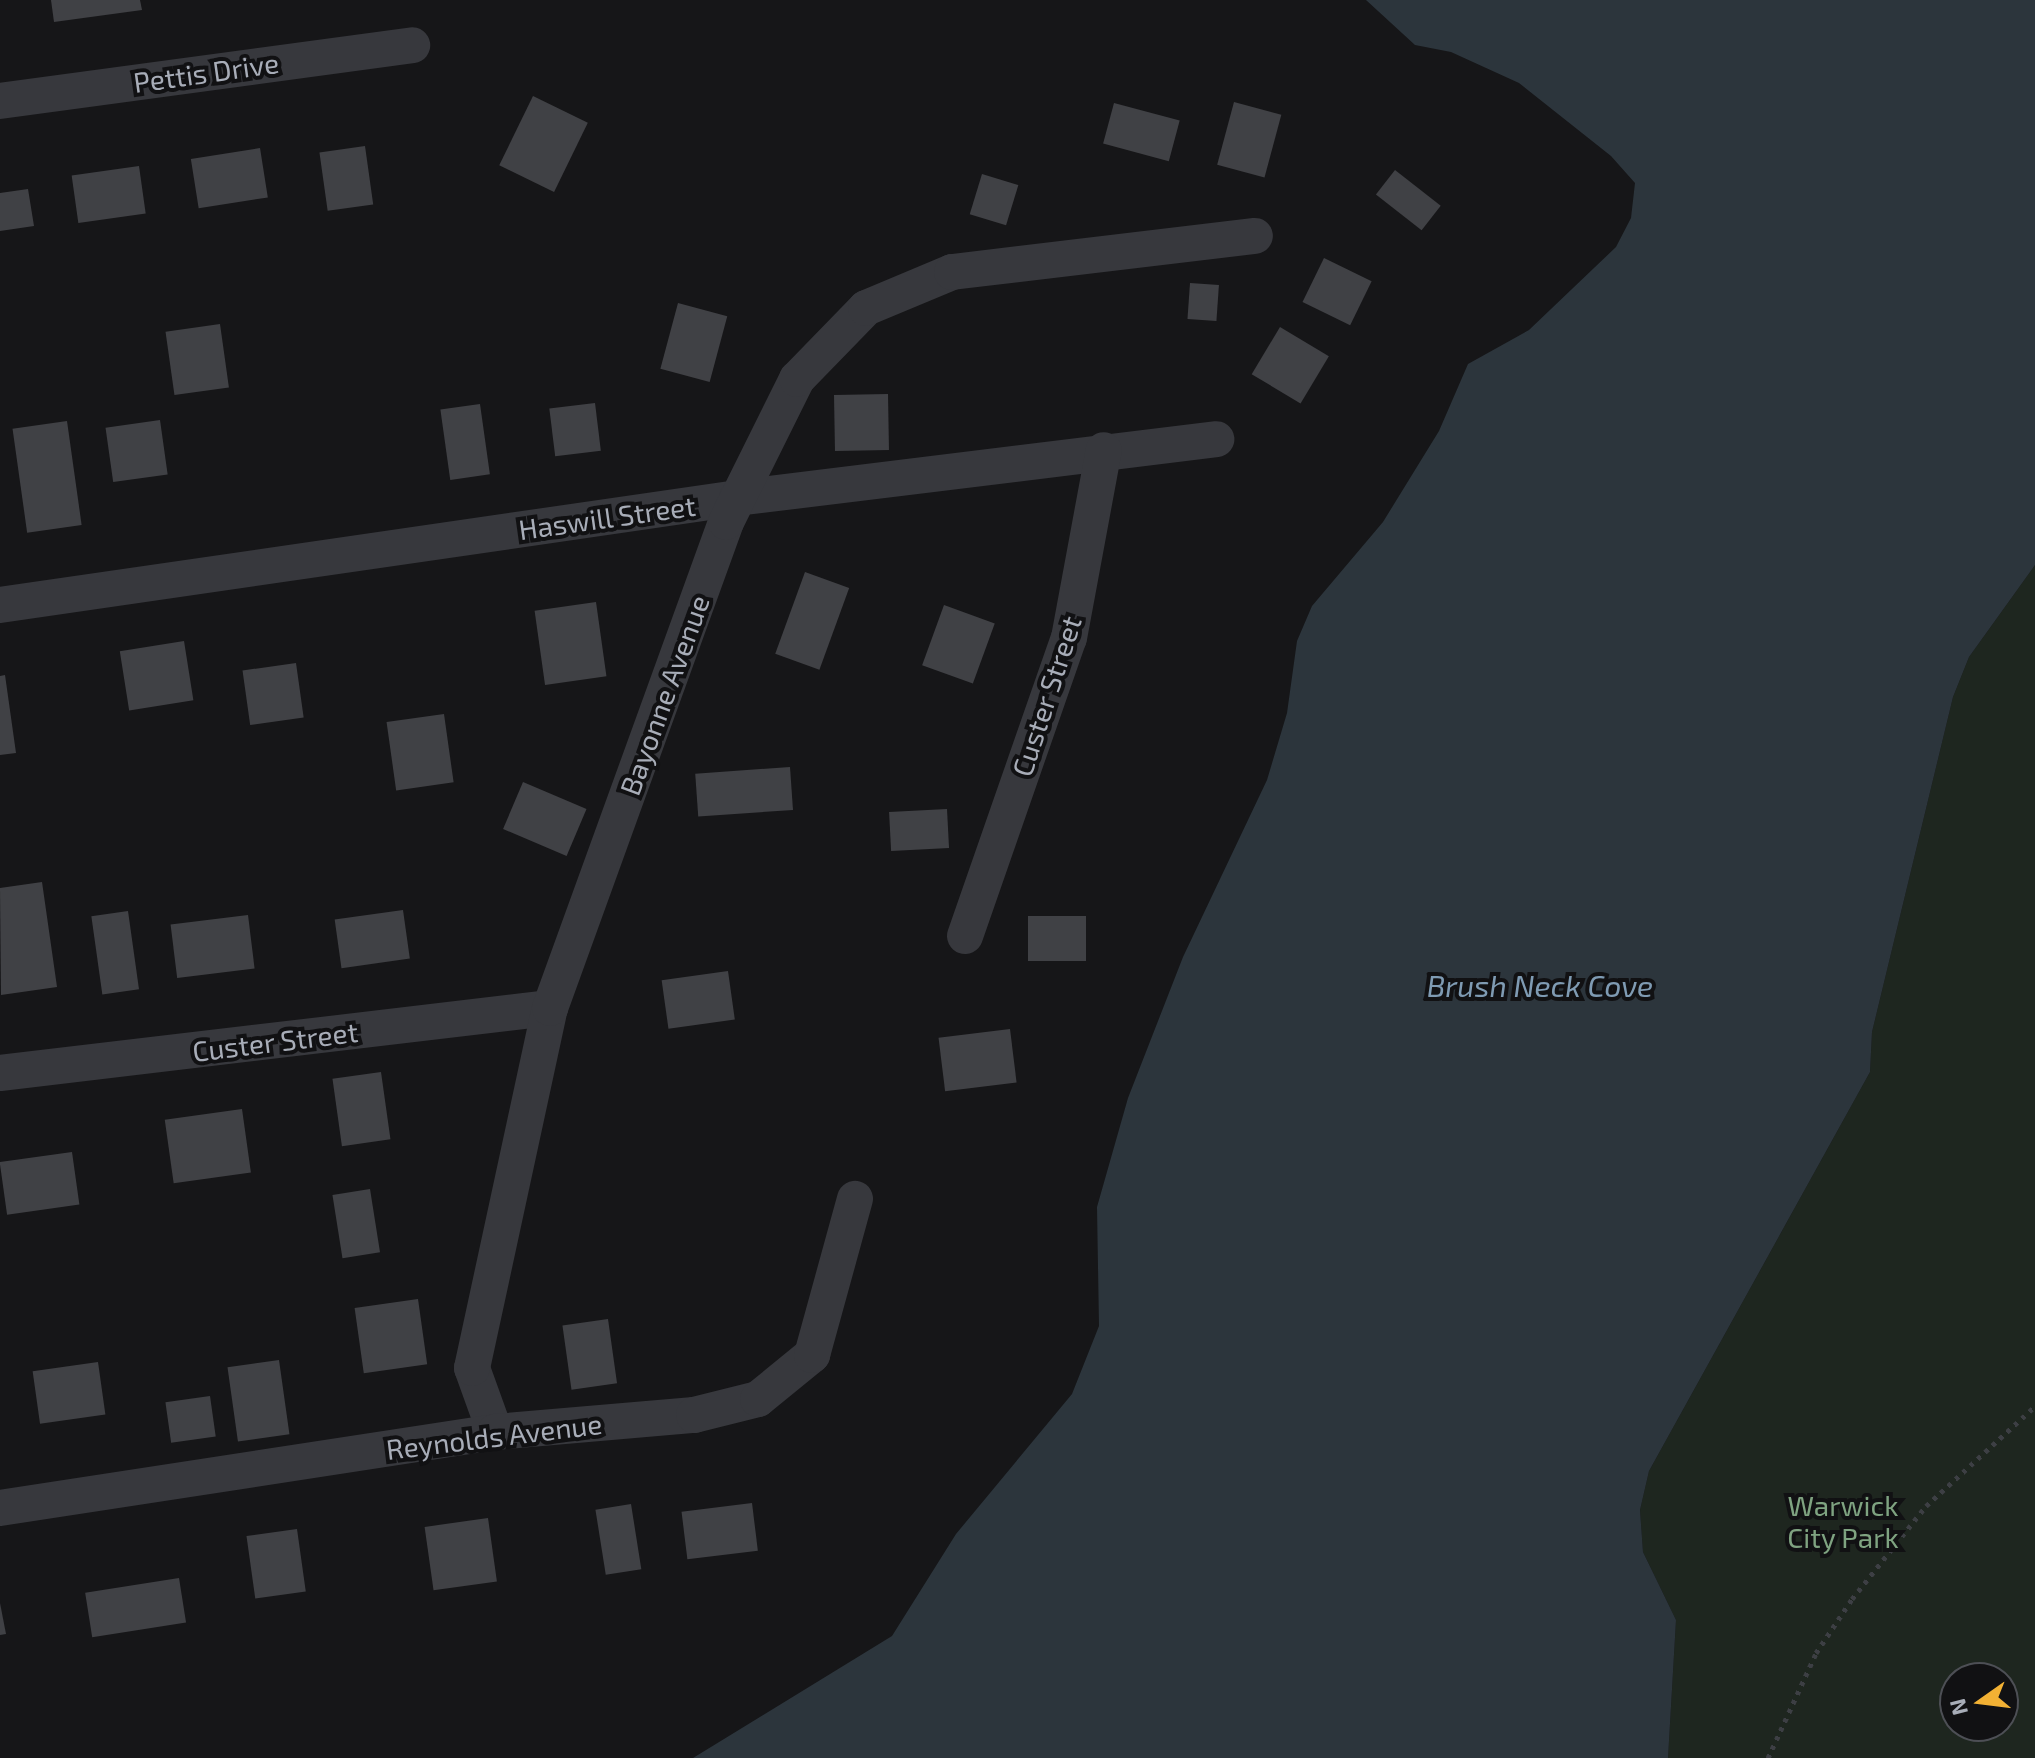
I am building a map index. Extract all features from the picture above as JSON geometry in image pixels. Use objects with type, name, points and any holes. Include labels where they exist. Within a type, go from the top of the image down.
[{"type":"street","name":"Pettis Drive","points":[[0,101],[412,45]]},
{"type":"street","name":"Bayonne Avenue","points":[[495,1432],[472,1368],[550,1008],[737,498],[797,379],[866,308],[952,272],[1255,236]]},
{"type":"street","name":"Haswill Street","points":[[0,605],[737,498],[1104,450],[1216,439]]},
{"type":"street","name":"Custer Street","points":[[965,936],[1069,638],[1104,450]]},
{"type":"street","name":"Custer Street","points":[[0,1073],[550,1008]]},
{"type":"street","name":"Reynolds Avenue","points":[[0,1508],[495,1432],[694,1415],[758,1399],[785,1382],[812,1355],[855,1199]]},
{"type":"path","points":[[1768,1758],[1816,1653],[1852,1599],[1926,1506],[2035,1406]]},
{"type":"green space","name":"Warwick City Park","points":[[2035,565],[2035,1758],[1668,1758],[1676,1620],[1643,1552],[1640,1510],[1649,1471],[1870,1072],[1872,1032],[1953,697],[1969,657]]},
{"type":"water","name":"Brush Neck Cove","points":[[1366,0],[2035,0],[2035,565],[1969,657],[1953,697],[1872,1032],[1870,1072],[1649,1471],[1640,1510],[1643,1552],[1676,1620],[1668,1758],[693,1758],[892,1636],[956,1534],[1072,1394],[1099,1326],[1097,1207],[1128,1098],[1183,957],[1267,780],[1287,713],[1297,641],[1312,606],[1383,522],[1439,431],[1468,364],[1529,330],[1616,247],[1631,218],[1635,183],[1611,156],[1519,83],[1451,52],[1415,45]]},
{"type":"building","points":[[51,0],[140,0],[142,10],[54,22]]},
{"type":"building","points":[[533,96],[588,123],[554,192],[499,165]]},
{"type":"building","points":[[1234,102],[1281,115],[1265,177],[1217,165]]},
{"type":"building","points":[[1114,103],[1180,121],[1169,161],[1103,144]]},
{"type":"building","points":[[365,146],[373,204],[328,211],[319,152]]},
{"type":"building","points":[[260,148],[268,197],[199,208],[191,159]]},
{"type":"building","points":[[139,166],[146,214],[78,223],[72,175]]},
{"type":"building","points":[[1395,170],[1441,206],[1422,230],[1376,194]]},
{"type":"building","points":[[982,174],[1018,185],[1006,225],[970,214]]},
{"type":"building","points":[[28,189],[34,226],[0,231],[0,193]]},
{"type":"building","points":[[1324,258],[1372,281],[1350,325],[1303,302]]},
{"type":"building","points":[[1190,283],[1219,285],[1216,321],[1187,319]]},
{"type":"building","points":[[678,303],[727,316],[710,382],[660,369]]},
{"type":"building","points":[[220,324],[229,387],[174,395],[166,332]]},
{"type":"building","points":[[1280,327],[1329,356],[1301,404],[1252,374]]},
{"type":"building","points":[[888,394],[889,450],[835,451],[834,395]]},
{"type":"building","points":[[595,403],[601,451],[555,456],[549,409]]},
{"type":"building","points":[[480,404],[490,474],[450,480],[440,410]]},
{"type":"building","points":[[160,420],[168,474],[113,482],[106,428]]},
{"type":"building","points":[[67,421],[82,525],[27,533],[13,429]]},
{"type":"building","points":[[805,572],[849,588],[819,670],[775,654]]},
{"type":"building","points":[[596,602],[606,676],[545,685],[535,611]]},
{"type":"building","points":[[944,605],[995,623],[973,684],[922,665]]},
{"type":"building","points":[[184,641],[193,700],[129,710],[120,651]]},
{"type":"building","points":[[296,663],[304,717],[250,725],[243,671]]},
{"type":"building","points":[[5,675],[16,753],[0,755],[0,676]]},
{"type":"building","points":[[444,714],[454,782],[396,790],[387,722]]},
{"type":"building","points":[[790,767],[793,810],[698,817],[695,774]]},
{"type":"building","points":[[523,782],[587,809],[567,856],[503,829]]},
{"type":"building","points":[[947,809],[949,848],[891,851],[889,812]]},
{"type":"building","points":[[42,882],[57,987],[1,995],[0,888]]},
{"type":"building","points":[[403,910],[410,959],[341,968],[335,920]]},
{"type":"building","points":[[128,911],[139,989],[102,994],[91,916]]},
{"type":"building","points":[[248,915],[255,969],[177,978],[171,925]]},
{"type":"building","points":[[1028,916],[1086,916],[1086,961],[1028,961]]},
{"type":"building","points":[[728,971],[735,1020],[668,1029],[662,980]]},
{"type":"building","points":[[1010,1029],[1017,1083],[945,1091],[939,1038]]},
{"type":"building","points":[[381,1072],[390,1139],[342,1146],[332,1079]]},
{"type":"building","points":[[242,1109],[251,1172],[174,1183],[165,1120]]},
{"type":"building","points":[[72,1152],[79,1204],[7,1215],[0,1162]]},
{"type":"building","points":[[370,1189],[380,1252],[342,1258],[332,1195]]},
{"type":"building","points":[[418,1299],[427,1364],[364,1373],[355,1308]]},
{"type":"building","points":[[608,1319],[617,1383],[571,1390],[562,1325]]},
{"type":"building","points":[[279,1360],[289,1434],[238,1442],[228,1367]]},
{"type":"building","points":[[98,1362],[105,1414],[40,1424],[33,1371]]},
{"type":"building","points":[[210,1396],[216,1437],[171,1443],[165,1402]]},
{"type":"building","points":[[752,1503],[758,1551],[687,1559],[682,1512]]},
{"type":"building","points":[[631,1504],[641,1569],[606,1575],[595,1510]]},
{"type":"building","points":[[488,1518],[497,1581],[434,1590],[425,1527]]},
{"type":"building","points":[[297,1529],[306,1591],[255,1598],[246,1536]]},
{"type":"building","points":[[179,1578],[186,1622],[92,1637],[85,1593]]},
{"type":"building","points":[[0,1603],[6,1634],[0,1635]]}]
